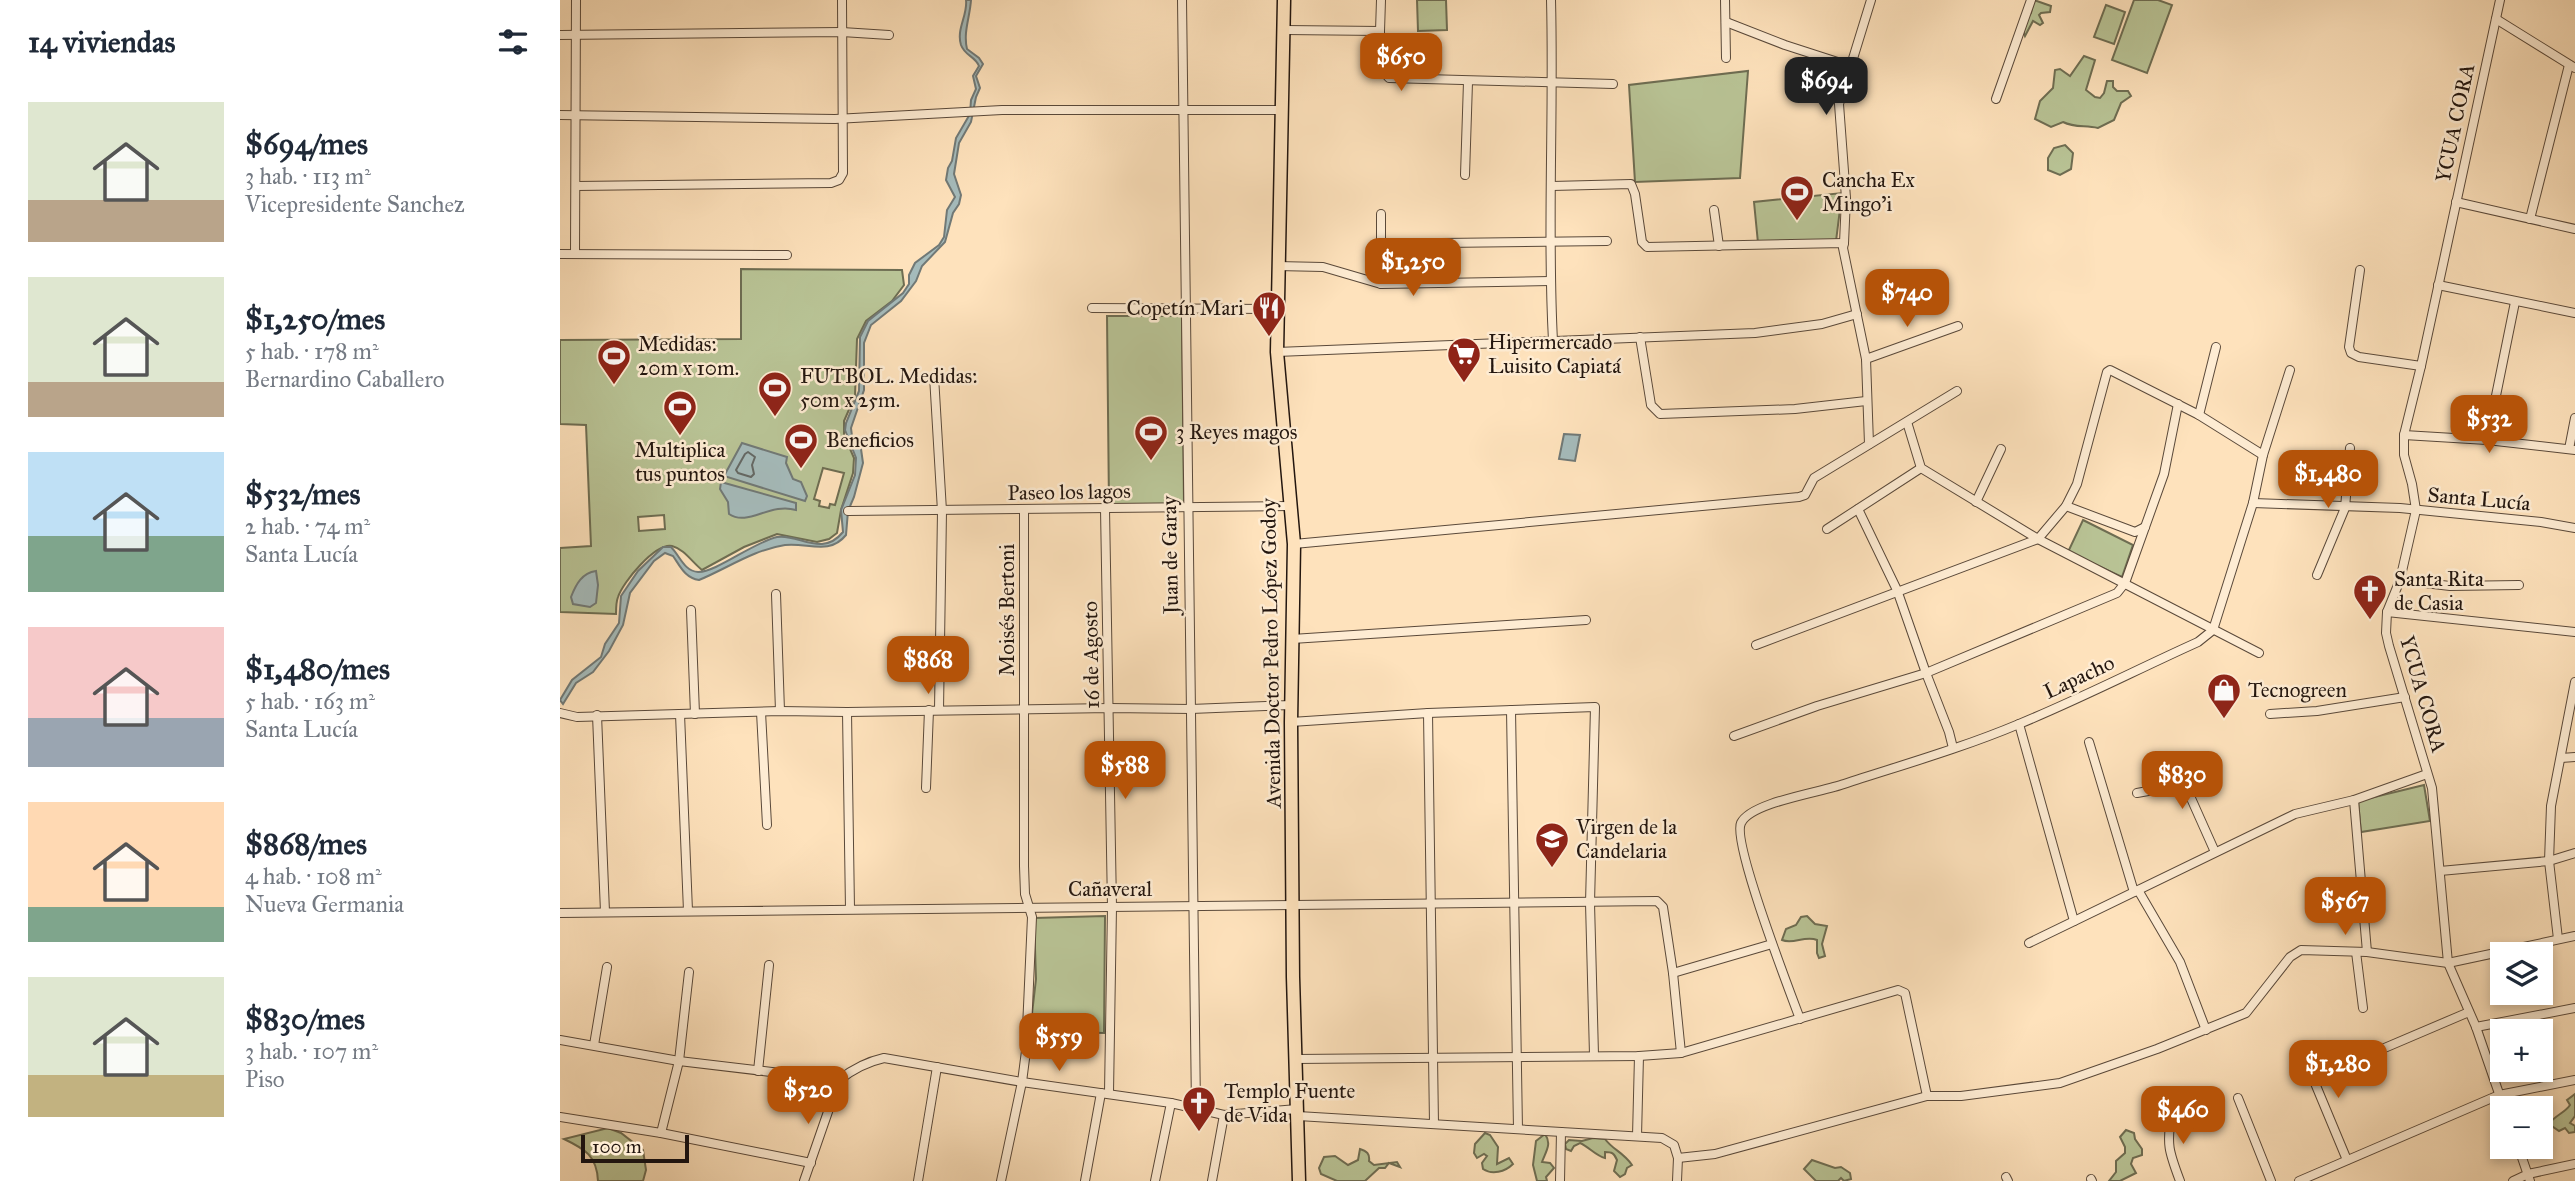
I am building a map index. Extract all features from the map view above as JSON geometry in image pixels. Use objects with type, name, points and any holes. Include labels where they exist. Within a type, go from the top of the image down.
[{"type":"main road","name":"Avenida Doctor Pedro López Godoy","points":[[1284,0],[1276,309],[1277,352],[1294,544],[1291,722],[1294,1059],[1299,1181]]},
{"type":"street","points":[[575,254],[576,0]]},
{"type":"street","points":[[576,186],[831,183],[839,180],[843,173],[842,0]]},
{"type":"street","name":"Juan de Garay","points":[[1182,0],[1196,1109]]},
{"type":"street","points":[[1381,0],[1381,69],[1389,78],[1613,84]]},
{"type":"street","points":[[1551,0],[1553,82],[1550,281],[1553,341]]},
{"type":"street","points":[[1725,0],[1726,58]]},
{"type":"street","points":[[1869,443],[1866,359],[1843,248],[1846,198],[1839,104],[1871,0]]},
{"type":"street","points":[[1996,99],[2031,0]]},
{"type":"street","name":"YCUA CORA","points":[[2500,0],[2404,435],[2404,455],[2416,510],[2400,580],[2387,612],[2386,633],[2434,804],[2448,963],[2476,1027],[2500,1095]]},
{"type":"street","points":[[2496,19],[2572,67],[2530,219]]},
{"type":"street","points":[[1726,22],[1850,66]]},
{"type":"street","points":[[1285,30],[1380,31]]},
{"type":"street","points":[[560,35],[842,32],[889,35]]},
{"type":"street","points":[[1465,176],[1468,82]]},
{"type":"street","points":[[560,115],[843,118],[983,111],[1282,110]]},
{"type":"street","points":[[1552,186],[1631,184],[1642,242],[1647,247],[1844,243]]},
{"type":"street","points":[[2456,202],[2575,229]]},
{"type":"street","points":[[1714,210],[1719,246]]},
{"type":"street","points":[[1381,214],[1381,284]]},
{"type":"street","points":[[1442,243],[1607,242]]},
{"type":"street","points":[[560,254],[787,255]]},
{"type":"street","points":[[1278,266],[1323,267],[1381,284],[1550,281]]},
{"type":"street","points":[[2360,270],[2349,347],[2351,353],[2359,358],[2421,366]]},
{"type":"street","points":[[2438,285],[2575,313]]},
{"type":"street","points":[[2487,440],[2515,302]]},
{"type":"street","points":[[1092,307],[1276,309]]},
{"type":"street","points":[[1277,352],[1755,333],[1822,324],[1857,314]]},
{"type":"street","points":[[1866,359],[1958,326]]},
{"type":"street","points":[[1640,337],[1651,405],[1660,414],[1795,408],[1866,401]]},
{"type":"street","points":[[2199,415],[2216,347]]},
{"type":"street","points":[[1756,645],[2038,539],[2066,506],[2077,484],[2107,372],[2110,370],[2199,415],[2263,455]]},
{"type":"street","points":[[2213,630],[2253,503],[2263,455],[2290,370]]},
{"type":"street","points":[[934,376],[942,511],[939,710]]},
{"type":"street","points":[[1294,544],[1799,497],[1805,495],[1814,478],[1957,391]]},
{"type":"street","points":[[1734,736],[1826,703],[1871,692],[1926,673],[2117,593],[2125,583],[2164,474],[2178,404]]},
{"type":"street","points":[[2404,435],[2572,449],[2575,418]]},
{"type":"street","points":[[1907,422],[1921,468],[2038,539],[2259,653]]},
{"type":"street","points":[[2317,575],[2345,508],[2350,448]]},
{"type":"street","points":[[1976,502],[2001,449]]},
{"type":"street","points":[[1827,529],[1921,468]]},
{"type":"street","name":"Santa Lucía","points":[[2253,503],[2416,510],[2541,522],[2575,528]]},
{"type":"street","name":"Paseo los lagos","points":[[848,511],[1290,506]]},
{"type":"street","points":[[2066,506],[2135,532],[2145,527]]},
{"type":"street","name":"16 de Agosto","points":[[1085,1181],[1105,1093],[1112,907],[1105,509]]},
{"type":"street","points":[[1858,509],[1897,590],[1953,748]]},
{"type":"street","name":"Moisés Bertoni","points":[[1001,1181],[1022,1082],[1031,964],[1032,918],[1026,894],[1024,866],[1024,510]]},
{"type":"street","points":[[2400,580],[2450,586],[2519,585]]},
{"type":"street","points":[[776,594],[780,711]]},
{"type":"street","points":[[691,610],[695,714]]},
{"type":"street","points":[[2387,612],[2575,632]]},
{"type":"street","points":[[1292,639],[1586,620]]},
{"type":"street","name":"Lapacho","points":[[1800,1019],[1772,944],[1748,864],[1740,831],[1742,821],[1755,810],[1821,792],[2019,724],[2198,642],[2213,630]]},
{"type":"street","points":[[2558,939],[2549,861],[2550,806],[2575,682]]},
{"type":"street","points":[[2270,714],[2317,711],[2405,697]]},
{"type":"street","points":[[560,713],[577,717],[780,711],[1191,709],[1291,705]]},
{"type":"street","points":[[1291,722],[1429,713],[1595,707],[1590,903],[1594,1055]]},
{"type":"street","points":[[926,788],[929,710]]},
{"type":"street","points":[[1511,710],[1518,1129]]},
{"type":"street","points":[[761,712],[766,825]]},
{"type":"street","points":[[847,712],[850,909]]},
{"type":"street","points":[[1429,713],[1434,1124]]},
{"type":"street","points":[[680,714],[688,911]]},
{"type":"street","points":[[597,715],[605,912]]},
{"type":"street","points":[[2019,724],[2074,922]]},
{"type":"street","points":[[2089,742],[2136,891],[2180,961],[2206,1030]]},
{"type":"street","points":[[2561,758],[2575,757]]},
{"type":"street","points":[[2029,943],[2295,814],[2354,800],[2427,774]]},
{"type":"street","points":[[2137,793],[2176,786],[2186,787],[2215,852]]},
{"type":"street","points":[[2354,800],[2367,952]]},
{"type":"street","points":[[2440,871],[2549,861],[2575,853]]},
{"type":"street","name":"Cañaveral","points":[[560,913],[1660,902],[1673,973]]},
{"type":"street","points":[[1678,1158],[1715,1154],[1927,1096],[1961,1096],[2060,1083],[2157,1049],[2246,1013],[2295,953],[2316,949],[2367,952],[2448,963],[2575,936]]},
{"type":"street","points":[[1682,1053],[1673,973],[1772,944]]},
{"type":"street","points":[[2356,952],[2363,1008]]},
{"type":"street","points":[[758,1071],[769,965]]},
{"type":"street","points":[[594,1045],[607,967]]},
{"type":"street","points":[[661,1133],[679,1061],[689,972]]},
{"type":"street","points":[[1294,1059],[1639,1056],[1682,1053],[1902,990],[1905,993],[1927,1096]]},
{"type":"street","points":[[2476,1027],[2575,1008]]},
{"type":"street","points":[[2354,1061],[2469,1012]]},
{"type":"street","points":[[560,1040],[679,1061],[839,1080]]},
{"type":"street","points":[[2302,1052],[2347,1160]]},
{"type":"street","points":[[1637,1136],[1639,1056]]},
{"type":"street","points":[[804,1181],[839,1080],[849,1071],[869,1061],[884,1058],[1022,1082],[1171,1103],[1224,1115],[1297,1112],[1669,1140],[1674,1145],[1678,1158],[1676,1181]]},
{"type":"street","points":[[918,1181],[937,1067]]},
{"type":"street","points":[[2299,1181],[2500,1095],[2575,1080]]},
{"type":"street","points":[[2238,1098],[2271,1181]]},
{"type":"street","points":[[1155,1181],[1171,1103]]},
{"type":"street","points":[[2172,1113],[2168,1134],[2169,1154],[2180,1181]]},
{"type":"street","points":[[1212,1181],[1224,1115]]},
{"type":"street","points":[[560,1117],[661,1133],[811,1163]]},
{"type":"street","points":[[1560,1181],[1561,1132]]},
{"type":"street","points":[[2522,1159],[2529,1178]]},
{"type":"street","points":[[2513,1181],[2575,1164]]},
{"type":"green space","points":[[1417,0],[1446,0],[1447,30],[1418,31]]},
{"type":"green space","points":[[2034,0],[2051,6],[2050,12],[2041,13],[2039,15],[2043,23],[2040,25],[2033,21],[2025,36],[2021,25],[2031,13]]},
{"type":"green space","points":[[2134,0],[2158,0],[2172,5],[2147,73],[2112,60]]},
{"type":"green space","points":[[2106,5],[2125,12],[2114,44],[2094,37]]},
{"type":"green space","points":[[2084,56],[2095,60],[2086,90],[2100,98],[2107,81],[2113,81],[2113,87],[2117,91],[2128,91],[2131,96],[2121,103],[2114,120],[2098,128],[2063,122],[2051,127],[2035,119],[2040,101],[2053,88],[2055,70],[2060,69],[2070,76]]},
{"type":"green space","points":[[1748,71],[1740,178],[1635,182],[1629,85]]},
{"type":"green space","points":[[2065,145],[2073,153],[2071,169],[2060,175],[2048,170],[2048,158],[2054,148]]},
{"type":"green space","name":"Cancha Ex Mingo'i","points":[[1842,193],[1836,241],[1758,243],[1754,202]]},
{"type":"green space","points":[[741,269],[902,270],[904,285],[892,301],[866,321],[857,339],[855,396],[844,421],[844,435],[854,458],[853,473],[837,533],[829,539],[817,542],[777,534],[744,547],[702,570],[680,550],[672,546],[665,547],[649,557],[626,582],[617,599],[616,614],[560,612],[560,548],[591,546],[586,425],[560,424],[560,340],[741,339]],"holes":[[[823,468],[844,473],[835,505],[830,504],[829,508],[819,506],[820,501],[814,499]],[[664,515],[665,529],[639,531],[638,517]]]},
{"type":"green space","points":[[1107,316],[1182,316],[1184,505],[1109,506]]},
{"type":"green space","points":[[2083,520],[2133,545],[2122,577],[2068,552]]},
{"type":"green space","points":[[2424,785],[2430,821],[2361,832],[2358,801]]},
{"type":"green space","points":[[1105,916],[1104,1033],[1030,1031],[1036,979],[1034,918]]},
{"type":"green space","points":[[1807,916],[1815,924],[1827,926],[1822,944],[1825,956],[1819,958],[1817,940],[1782,940],[1786,929],[1796,925],[1801,917]]},
{"type":"green space","points":[[2575,1094],[2575,1116],[2570,1123],[2575,1126],[2575,1132],[2569,1133],[2565,1128],[2559,1131],[2553,1127],[2553,1119],[2570,1105],[2567,1100]]},
{"type":"green space","points":[[608,1128],[621,1133],[643,1150],[646,1170],[643,1181],[598,1181],[595,1165],[588,1154],[564,1139]]},
{"type":"green space","points":[[2126,1130],[2134,1133],[2142,1149],[2142,1155],[2133,1158],[2131,1164],[2136,1173],[2120,1181],[2109,1181],[2116,1172],[2116,1161],[2125,1153],[2120,1137]]},
{"type":"green space","points":[[1485,1133],[1490,1135],[1498,1147],[1497,1164],[1509,1158],[1513,1164],[1510,1167],[1494,1172],[1483,1169],[1482,1163],[1487,1156],[1484,1154],[1477,1158],[1474,1153],[1475,1144]]},
{"type":"green space","points":[[1545,1134],[1548,1144],[1542,1162],[1550,1163],[1554,1168],[1546,1177],[1547,1181],[1537,1181],[1533,1165],[1536,1141]]},
{"type":"green space","points":[[1605,1139],[1629,1161],[1632,1165],[1627,1168],[1625,1174],[1620,1177],[1614,1171],[1617,1160],[1614,1154],[1605,1152],[1605,1158],[1580,1143],[1571,1151],[1566,1149],[1565,1144],[1569,1140]]},
{"type":"green space","points":[[1360,1149],[1367,1153],[1369,1161],[1374,1165],[1389,1163],[1365,1181],[1337,1181],[1321,1174],[1319,1168],[1324,1157],[1335,1156],[1348,1165],[1358,1160]]},
{"type":"green space","points":[[1812,1160],[1835,1168],[1841,1167],[1850,1173],[1851,1179],[1816,1181],[1804,1169]]},
{"type":"water","points":[[966,0],[971,0],[966,31],[967,49],[983,64],[976,76],[980,88],[971,122],[959,143],[954,174],[961,195],[959,204],[953,213],[945,242],[922,266],[916,281],[901,301],[871,325],[864,343],[864,390],[851,428],[852,436],[861,449],[863,463],[848,511],[846,535],[825,547],[773,547],[699,580],[686,574],[673,556],[665,553],[654,561],[630,593],[623,625],[609,651],[593,672],[576,683],[563,704],[560,700],[572,680],[601,657],[605,644],[619,623],[621,596],[638,571],[663,547],[671,547],[686,566],[698,572],[714,568],[777,537],[818,544],[835,540],[843,532],[841,510],[855,475],[856,458],[845,430],[859,391],[860,337],[868,321],[903,293],[909,284],[909,275],[915,263],[939,245],[944,237],[947,210],[955,197],[946,180],[948,168],[956,138],[970,114],[971,100],[976,89],[973,76],[979,66],[961,45],[960,33]]},
{"type":"water","points":[[1564,434],[1580,435],[1575,461],[1559,459]]},
{"type":"water","points":[[742,443],[787,457],[786,463],[793,479],[801,482],[807,496],[805,501],[724,476]]},
{"type":"water","points":[[721,482],[796,503],[796,510],[777,509],[744,518],[736,517],[729,514],[728,502],[720,489]]},
{"type":"water","points":[[596,571],[596,603],[590,607],[573,604],[571,597],[577,584],[587,574]]},
{"type":"place","name":"Cancha Ex Mingo'i","points":[[1797,222]]},
{"type":"place","name":"Copetín Mari","points":[[1269,338]]},
{"type":"place","name":"Hipermercado Luisito Capiatá","points":[[1464,384]]},
{"type":"place","name":"Medidas: 20m x 10m.","points":[[614,386]]},
{"type":"place","name":"FUTBOL. Medidas: 50m x 25m.","points":[[775,418]]},
{"type":"place","name":"Multiplica tus puntos","points":[[680,437]]},
{"type":"place","name":"3 Reyes magos","points":[[1151,462]]},
{"type":"place","name":"Beneficios","points":[[801,470]]},
{"type":"place","name":"Santa Rita de Casia","points":[[2370,621]]},
{"type":"place","name":"Tecnogreen","points":[[2224,720]]},
{"type":"place","name":"Virgen de la Candelaria","points":[[1552,869]]},
{"type":"place","name":"Templo Fuente de Vida","points":[[1199,1133]]}]
